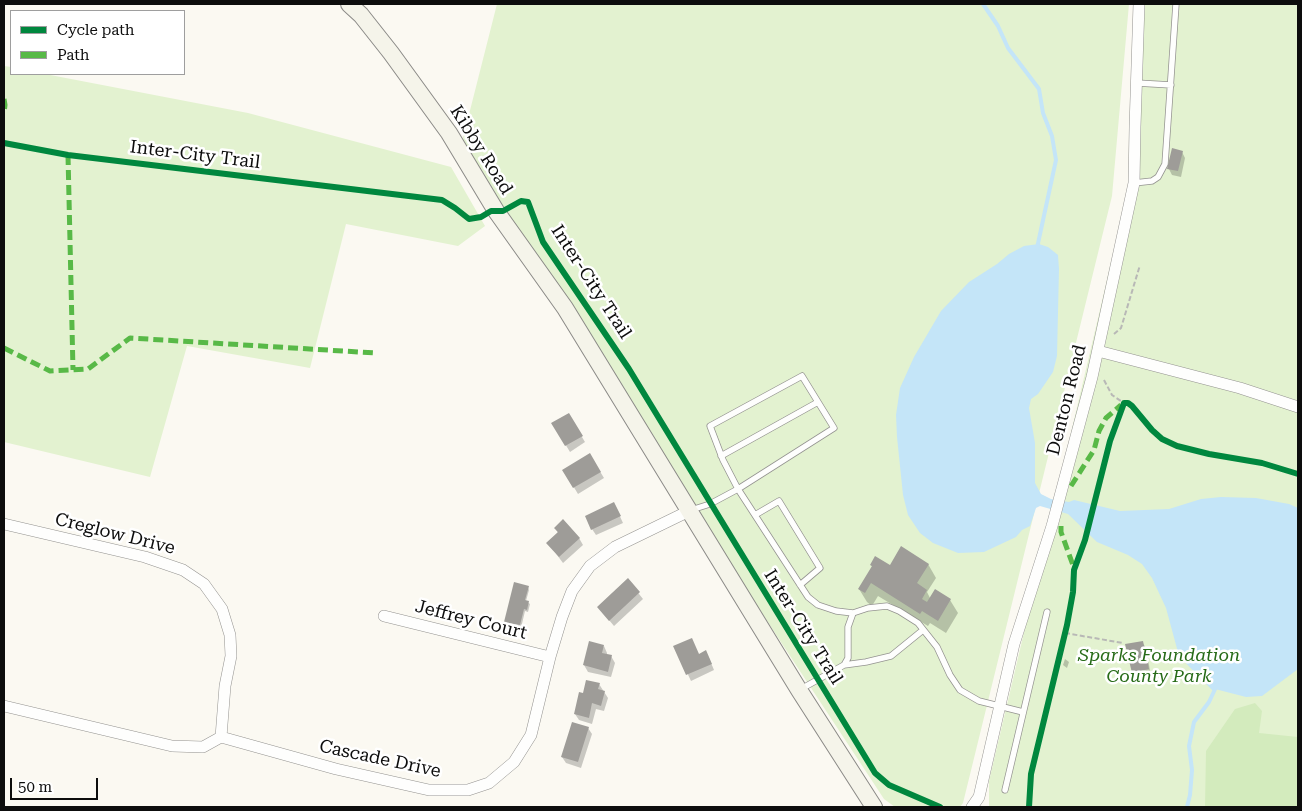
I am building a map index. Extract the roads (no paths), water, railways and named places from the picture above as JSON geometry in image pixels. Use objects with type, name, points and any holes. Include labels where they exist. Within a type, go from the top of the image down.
[{"type":"main road","name":"Kibby Road","points":[[359,7],[449,134],[496,211],[565,308],[688,511],[874,807]]},
{"type":"street","name":"Denton Road","points":[[972,807],[981,802],[1014,644],[1053,522],[1101,348],[1134,183],[1139,4]]},
{"type":"street","points":[[1101,348],[1240,388],[1298,407]]},
{"type":"street","name":"Cascade Drive","points":[[221,737],[336,769],[429,790],[468,790],[489,783],[514,762],[531,735],[550,657],[572,591],[590,566],[615,547],[688,511]]},
{"type":"street","name":"Creglow Drive","points":[[4,524],[145,557],[183,570],[204,584],[222,609],[230,635],[231,656],[225,686],[221,737]]},
{"type":"street","name":"Jeffrey Court","points":[[384,616],[550,657]]},
{"type":"street","points":[[4,706],[172,746],[203,747],[221,737]]},
{"type":"lane","points":[[1134,183],[1152,181],[1158,177],[1165,164],[1176,4]]},
{"type":"lane","points":[[1137,83],[1171,85]]},
{"type":"lane","points":[[688,511],[710,504],[738,489],[834,428],[802,376],[710,426],[721,456],[738,489],[800,585],[808,597],[818,605],[836,612],[853,613],[868,608],[887,606],[899,611],[918,623],[938,647],[950,675],[960,690],[979,701],[1024,712]]},
{"type":"lane","points":[[721,456],[818,402]]},
{"type":"lane","points":[[755,515],[779,501],[820,568],[800,585]]},
{"type":"lane","points":[[1005,790],[1047,612]]},
{"type":"lane","points":[[844,665],[848,658],[848,627],[853,613]]},
{"type":"lane","points":[[799,690],[844,665],[891,656],[923,630]]},
{"type":"water","points":[[1039,244],[1048,247],[1058,255],[1059,269],[1057,356],[1053,372],[1038,394],[1031,399],[1029,408],[1035,443],[1035,483],[1041,494],[1051,499],[1069,502],[1074,500],[1120,511],[1169,509],[1201,499],[1221,497],[1256,498],[1289,504],[1298,508],[1298,669],[1262,696],[1246,697],[1215,689],[1213,691],[1179,656],[1166,608],[1152,578],[1142,564],[1128,555],[1097,542],[1068,514],[1040,506],[1036,508],[1030,526],[1022,530],[1016,537],[984,552],[958,553],[933,543],[920,533],[908,515],[903,495],[896,415],[900,388],[914,357],[941,311],[969,282],[1009,254],[1024,246]]},
{"type":"waterway","points":[[983,4],[998,26],[1008,48],[1039,89],[1043,113],[1052,136],[1056,160],[1037,248]]},
{"type":"waterway","points":[[1187,807],[1192,770],[1189,746],[1194,722],[1209,702],[1217,685]]},
{"type":"park label","name":"Sparks Foundation County Park","points":[[1159,666]]}]
